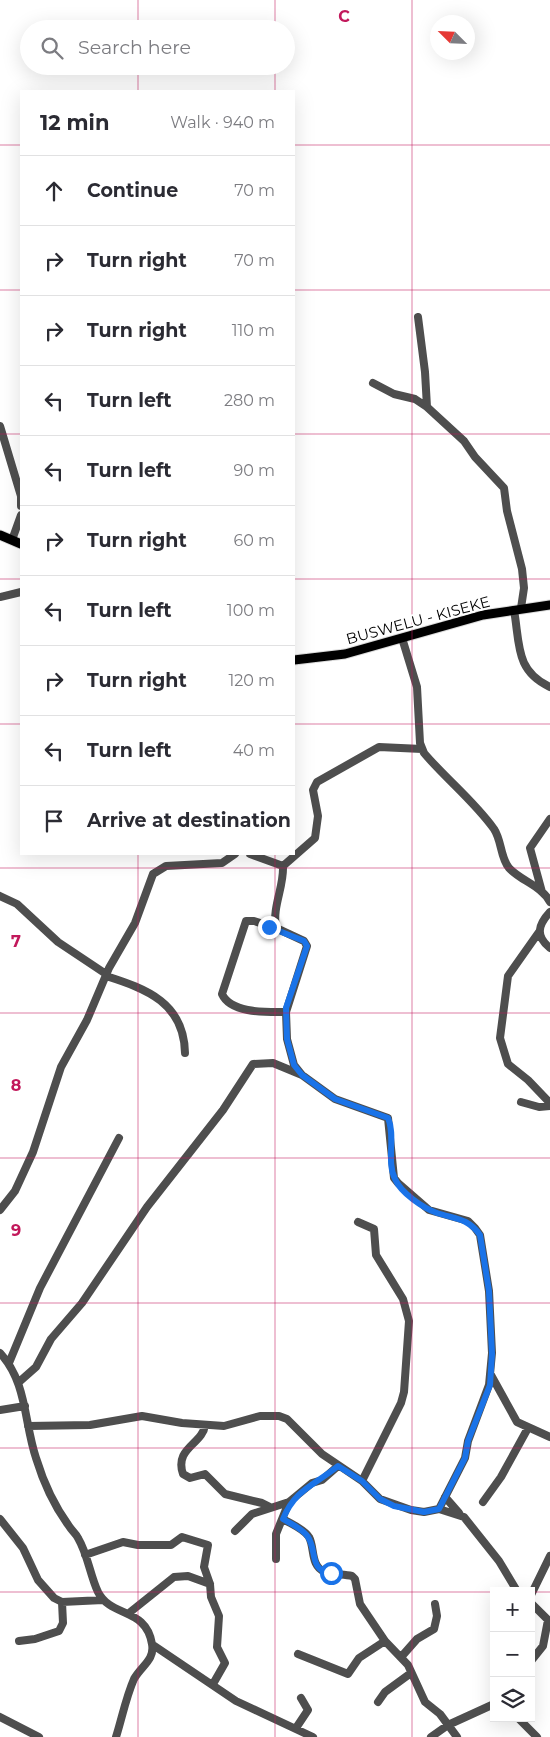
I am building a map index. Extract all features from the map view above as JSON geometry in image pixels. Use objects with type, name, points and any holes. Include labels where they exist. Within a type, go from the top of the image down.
[{"type":"main road","points":[[0,535],[20,544]]},
{"type":"main road","name":"BUSWELU - KISEKE","points":[[295,660],[345,654],[483,615],[550,605]]},
{"type":"street","points":[[418,317],[426,372],[427,407]]},
{"type":"street","points":[[372,383],[394,394],[415,399],[427,407],[464,441],[475,457],[504,488],[507,510],[522,569],[524,588],[518,609],[525,667],[534,680],[550,687]]},
{"type":"street","points":[[0,426],[20,493]]},
{"type":"street","points":[[12,540],[20,518]]},
{"type":"street","points":[[0,597],[20,592]]},
{"type":"street","points":[[402,638],[417,687],[422,749],[442,774],[468,799],[494,829],[502,844],[508,866],[542,892],[550,902]]},
{"type":"street","points":[[283,866],[315,838],[318,816],[313,790],[317,782],[379,747],[422,749]]},
{"type":"street","points":[[542,892],[530,848],[550,819]]},
{"type":"street","points":[[0,1210],[15,1191],[33,1152],[61,1067],[87,1020],[106,975],[135,923],[153,874],[158,869],[166,866],[222,863],[234,855]]},
{"type":"street","points":[[253,855],[283,866]]},
{"type":"street","points":[[276,928],[275,913],[284,878],[283,866]]},
{"type":"street","points":[[0,896],[17,904],[58,942],[106,975],[150,992],[169,1008],[178,1022],[185,1053]]},
{"type":"street","points":[[550,912],[540,926],[539,932],[541,939],[550,948]]},
{"type":"street","points":[[286,1012],[254,1011],[237,1006],[224,998],[222,994],[246,921],[249,920],[276,928],[304,941],[307,946],[286,1012],[290,1053],[294,1065],[302,1075]]},
{"type":"street","points":[[521,1102],[539,1107],[550,1104],[528,1080],[508,1064],[500,1038],[508,976],[539,932]]},
{"type":"street","points":[[19,1382],[36,1367],[59,1329],[82,1303],[147,1207],[223,1110],[247,1070],[253,1064],[272,1063],[302,1075],[335,1099],[388,1118],[394,1178],[429,1210],[468,1221],[480,1235],[489,1291],[491,1375],[486,1394],[468,1441],[465,1458],[439,1509]]},
{"type":"street","points":[[9,1363],[40,1288],[119,1138]]},
{"type":"street","points":[[358,1222],[374,1229],[376,1255],[407,1308],[410,1334],[404,1392],[401,1403],[362,1481]]},
{"type":"street","points":[[0,1352],[9,1363],[19,1382],[36,1459],[54,1502],[78,1538],[97,1591],[103,1600]]},
{"type":"street","points":[[491,1375],[517,1422],[550,1437]]},
{"type":"street","points":[[486,1394],[501,1393]]},
{"type":"street","points":[[0,1410],[25,1406]]},
{"type":"street","points":[[28,1426],[90,1424],[142,1416],[224,1426],[260,1416],[279,1416],[287,1419],[322,1454],[362,1481],[380,1499],[394,1506],[424,1512],[439,1509],[460,1514]]},
{"type":"street","points":[[205,1425],[202,1436],[188,1447],[183,1456],[183,1474],[190,1478],[205,1474],[225,1494],[262,1503],[270,1507]]},
{"type":"street","points":[[483,1502],[501,1477],[528,1428]]},
{"type":"street","points":[[276,1559],[276,1534],[290,1502],[307,1487],[322,1480],[338,1466]]},
{"type":"street","points":[[445,1497],[477,1531],[514,1587]]},
{"type":"street","points":[[235,1531],[252,1514],[290,1502]]},
{"type":"street","points":[[0,1519],[23,1548],[38,1580],[47,1592],[62,1602],[103,1600],[129,1613],[147,1628],[153,1645],[153,1652],[150,1660],[134,1679],[116,1737]]},
{"type":"street","points":[[283,1519],[306,1534],[310,1540],[313,1557],[320,1570],[326,1573],[352,1576],[355,1579],[360,1604],[386,1641],[402,1656],[425,1702],[453,1731]]},
{"type":"street","points":[[85,1555],[123,1542],[138,1545],[171,1545],[182,1537],[208,1545],[204,1567],[210,1584],[211,1597],[219,1616],[217,1647],[225,1663],[213,1684]]},
{"type":"street","points":[[535,1587],[550,1556]]},
{"type":"street","points":[[129,1613],[174,1577],[188,1576],[210,1584]]},
{"type":"street","points":[[19,1641],[35,1639],[59,1631],[63,1623],[62,1602]]},
{"type":"street","points":[[402,1656],[417,1639],[434,1629],[437,1616],[435,1604]]},
{"type":"street","points":[[535,1607],[549,1621],[543,1646],[535,1657]]},
{"type":"street","points":[[298,1654],[348,1674],[359,1658],[386,1641]]},
{"type":"street","points":[[153,1645],[236,1701],[313,1737]]},
{"type":"street","points":[[378,1702],[385,1692],[411,1673]]},
{"type":"street","points":[[296,1728],[308,1710],[301,1698]]},
{"type":"street","points":[[442,1737],[490,1707]]},
{"type":"street","points":[[0,1717],[38,1737]]},
{"type":"street","points":[[522,1722],[537,1737]]},
{"type":"street","points":[[432,1737],[453,1731]]},
{"type":"route","points":[[269,927],[276,928],[304,941],[307,946],[286,1008],[287,1039],[294,1065],[302,1075],[335,1099],[388,1118],[390,1122],[394,1178],[407,1193],[429,1210],[468,1221],[475,1228],[480,1235],[489,1291],[492,1354],[490,1385],[471,1431],[465,1458],[439,1509],[424,1512],[394,1506],[380,1499],[362,1481],[338,1466],[322,1480],[312,1483],[290,1502],[283,1519],[306,1534],[310,1540],[313,1557],[320,1570],[331,1573]]}]
